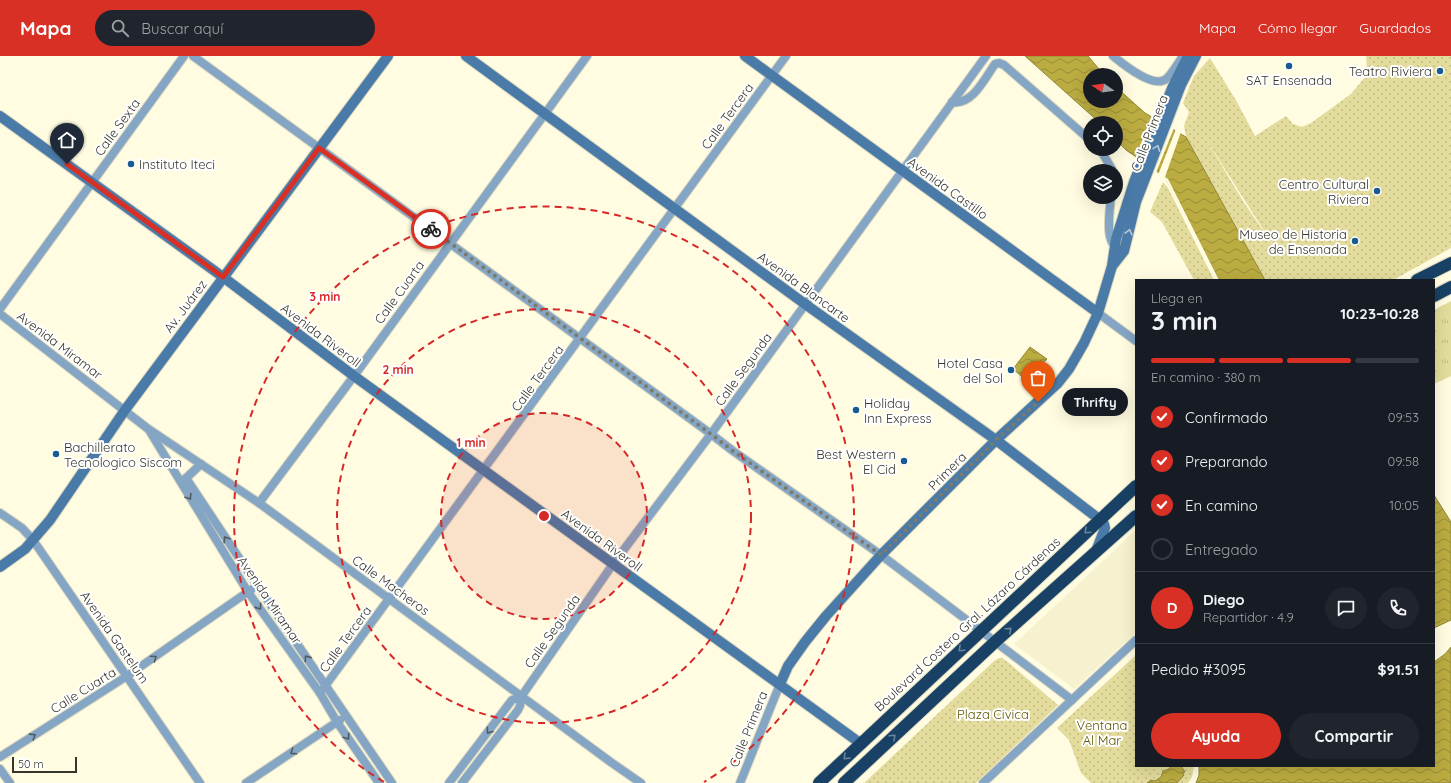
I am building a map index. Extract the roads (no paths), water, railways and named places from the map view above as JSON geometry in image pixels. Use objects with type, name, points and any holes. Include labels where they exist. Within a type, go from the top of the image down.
[{"type":"highway","points":[[1419,279],[1451,263]]},
{"type":"highway","points":[[1435,295],[1451,287]]},
{"type":"highway","name":"Boulevard Costero Gral. Lázaro Cárdenas","points":[[819,783],[1135,487]]},
{"type":"highway","points":[[844,783],[996,641],[1135,517]]},
{"type":"main road","name":"Av. Juárez","points":[[0,567],[25,549],[50,520],[124,410],[388,56]]},
{"type":"main road","name":"Avenida Blancarte","points":[[466,56],[805,304],[996,440],[1099,519]]},
{"type":"main road","name":"Avenida Castillo","points":[[745,56],[1098,313]]},
{"type":"main road","name":"Calle Primera","points":[[1172,98],[1173,86],[1188,56]]},
{"type":"main road","name":"Calle Primera","points":[[1112,266],[1136,202],[1138,183],[1172,98],[1181,85],[1196,56]]},
{"type":"main road","name":"Avenida Riveroll","points":[[0,116],[223,277],[354,376],[860,743]]},
{"type":"main road","name":"Primera","points":[[780,684],[788,666],[804,642],[881,555],[996,440],[1058,383],[1069,369],[1084,344],[1098,313],[1112,266]]},
{"type":"main road","points":[[1096,551],[1104,528],[1104,524],[1099,519]]},
{"type":"street","name":"Calle Sexta","points":[[0,309],[184,56]]},
{"type":"street","points":[[193,56],[733,451],[881,555],[1072,700]]},
{"type":"street","name":"Calle Cuarta","points":[[259,503],[354,376],[587,56]]},
{"type":"street","name":"Calle Tercera","points":[[320,693],[485,470],[786,56]]},
{"type":"street","name":"Calle Segunda","points":[[521,697],[613,564],[711,434],[986,56]]},
{"type":"street","points":[[1113,56],[1126,67],[1152,81],[1158,82],[1166,79],[1183,56]]},
{"type":"street","points":[[952,102],[958,103],[973,95],[995,64],[999,63],[1083,134]]},
{"type":"street","points":[[1110,204],[1109,221],[1110,241],[1119,249]]},
{"type":"street","name":"Avenida Castillo","points":[[1098,313],[1135,340]]},
{"type":"street","name":"Avenida Miramar","points":[[0,314],[124,410]]},
{"type":"street","name":"Calle Macheros","points":[[124,410],[147,428],[259,503],[521,697],[642,783]]},
{"type":"street","name":"Avenida Miramar","points":[[147,428],[392,783]]},
{"type":"street","points":[[183,481],[201,464]]},
{"type":"street","name":"Avenida Miramar","points":[[183,481],[248,592],[320,693],[337,722],[378,783]]},
{"type":"street","name":"Avenida Gastelum","points":[[0,513],[22,528],[33,540],[200,783]]},
{"type":"street","name":"Calle Cuarta","points":[[0,757],[127,676],[256,585]]},
{"type":"street","points":[[983,783],[1135,641]]},
{"type":"street","name":"Calle Primera","points":[[740,783],[780,684]]},
{"type":"street","points":[[449,783],[512,700],[521,697],[520,706],[462,783]]},
{"type":"street","points":[[246,783],[346,716]]},
{"type":"street","points":[[0,769],[10,783]]},
{"type":"water","points":[[1025,56],[1088,56],[1098,68],[1083,68],[1083,108]]},
{"type":"water","points":[[1123,93],[1145,113],[1186,137],[1264,279],[1218,279],[1165,177],[1123,147],[1123,116],[1092,116],[1083,108],[1123,108]]},
{"type":"water","points":[[1030,347],[1047,359],[1027,381],[1013,369]]},
{"type":"water","points":[[1435,497],[1451,522],[1451,620],[1435,628]]},
{"type":"water","points":[[1451,647],[1451,783],[1196,783],[1199,775],[1199,767],[1435,767],[1435,661],[1445,654]]},
{"type":"water","points":[[1170,767],[1182,767],[1185,772],[1177,783],[1147,783],[1151,780],[1155,781],[1161,777],[1163,771]]},
{"type":"place","name":"SAT Ensenada","points":[[1289,66]]},
{"type":"place","name":"Teatro Riviera","points":[[1440,71]]},
{"type":"place","name":"Instituto Iteci","points":[[131,164]]},
{"type":"place","name":"Centro Cultural Riviera","points":[[1377,191]]},
{"type":"place","name":"Museo de Historia de Ensenada","points":[[1355,241]]},
{"type":"place","name":"Hotel Casa del Sol","points":[[1011,370]]},
{"type":"place","name":"Thrifty","points":[[1038,402]]},
{"type":"place","name":"Holiday Inn Express","points":[[856,410]]},
{"type":"place","name":"Bachillerato Tecnologico Siscom","points":[[56,454]]},
{"type":"place","name":"Best Western El Cid","points":[[904,461]]},
{"type":"park label","name":"Plaza Civica","points":[[993,714]]},
{"type":"park label","name":"Ventana Al Mar","points":[[1102,732]]}]
